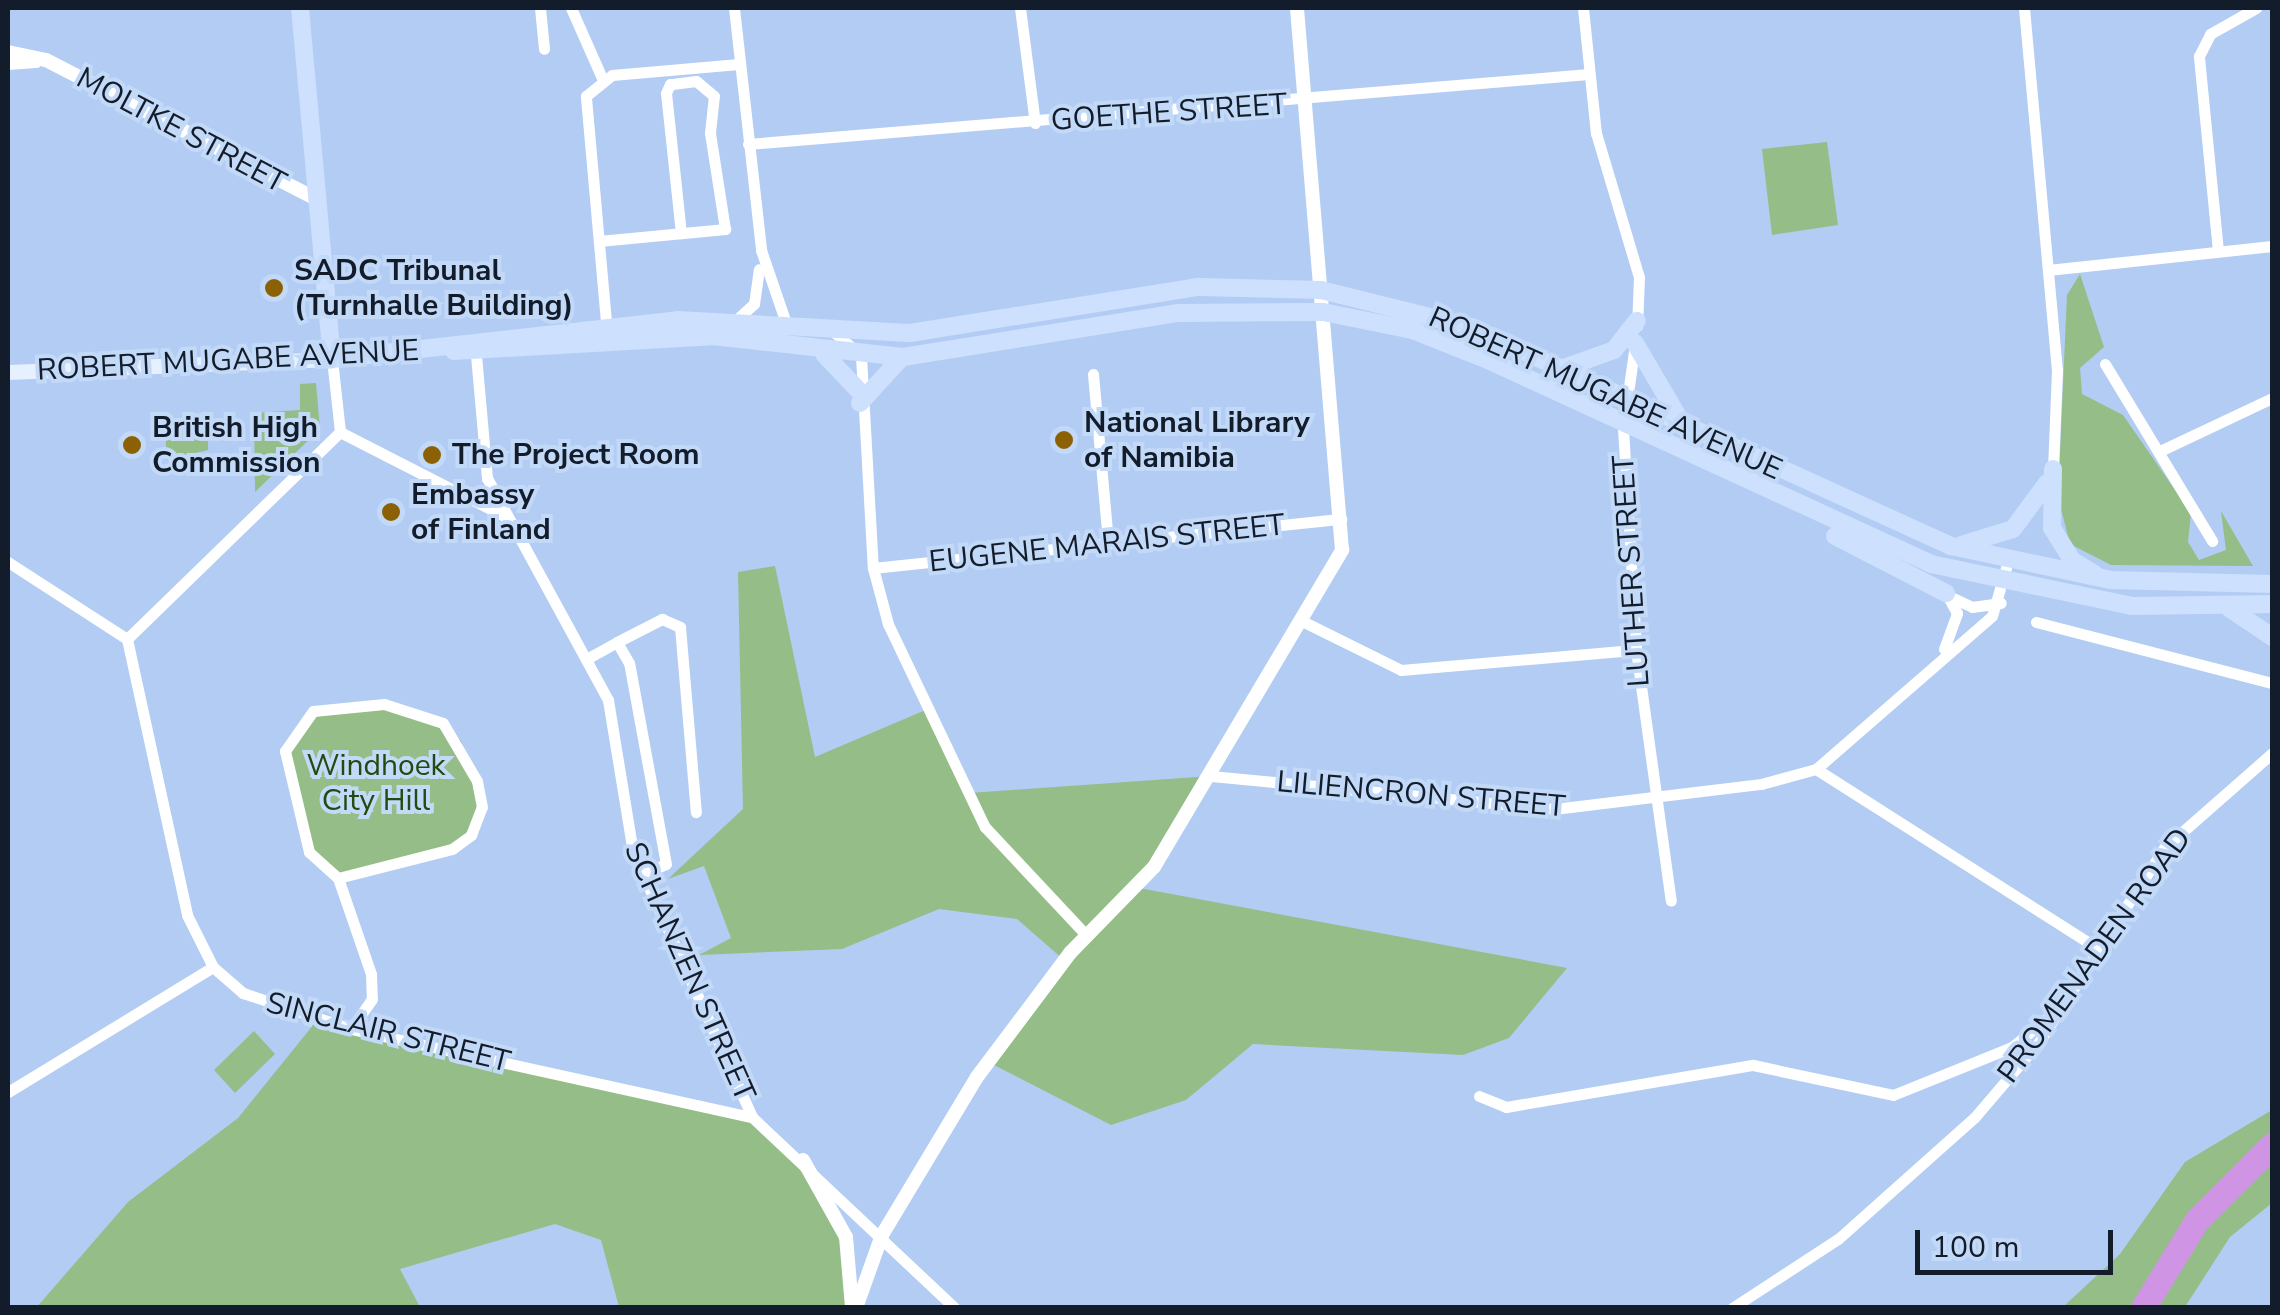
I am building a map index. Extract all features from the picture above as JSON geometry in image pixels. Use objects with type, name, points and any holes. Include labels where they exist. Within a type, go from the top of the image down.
[{"type":"main road","points":[[300,8],[332,360]]},
{"type":"main road","name":"ROBERT MUGABE AVENUE","points":[[8,372],[332,360],[736,320],[835,333],[949,330],[1198,287],[1322,290],[1470,327],[1688,430],[1951,546],[2111,580],[2272,584]]},
{"type":"main road","name":"ROBERT MUGABE AVENUE","points":[[607,334],[726,336],[861,356],[903,357],[1179,313],[1324,312],[1443,342],[1876,543],[2005,583],[2132,606],[2229,608],[2272,604]]},
{"type":"main road","points":[[1561,370],[1614,350],[1637,321]]},
{"type":"main road","points":[[1635,343],[1688,430]]},
{"type":"main road","points":[[815,350],[835,357],[860,398],[868,384],[903,357]]},
{"type":"main road","points":[[1715,466],[1730,484],[1946,592]]},
{"type":"main road","points":[[1951,546],[2013,529],[2040,504],[2053,468]]},
{"type":"main road","points":[[2053,468],[2059,545],[2111,580]]},
{"type":"main road","points":[[2229,608],[2272,637]]},
{"type":"street","points":[[540,8],[544,49]]},
{"type":"street","points":[[570,8],[598,81],[598,241],[607,334]]},
{"type":"street","points":[[734,8],[761,250],[773,307],[789,328]]},
{"type":"street","points":[[1020,8],[1035,123]]},
{"type":"street","points":[[854,1308],[882,1235],[977,1077],[1086,935],[1138,888],[1304,622],[1342,550],[1297,8]]},
{"type":"street","name":"LUTHER STREET","points":[[1582,8],[1588,74],[1638,276],[1635,343],[1623,428],[1636,650],[1652,800],[1670,901]]},
{"type":"street","points":[[2024,8],[2048,270],[2053,468]]},
{"type":"street","points":[[2218,251],[2199,56],[2210,34],[2256,8]]},
{"type":"street","name":"MOLTKE STREET","points":[[8,52],[46,60],[316,199]]},
{"type":"street","name":"MOLTKE STREET","points":[[8,63],[46,60]]},
{"type":"street","points":[[598,81],[738,64]]},
{"type":"street","name":"GOETHE STREET","points":[[748,144],[1305,102],[1588,74]]},
{"type":"street","points":[[598,241],[681,233],[727,224],[710,133],[714,96],[696,81],[670,84],[666,93],[681,233]]},
{"type":"street","points":[[2048,270],[2272,246]]},
{"type":"street","points":[[736,320],[754,304],[761,250]]},
{"type":"street","points":[[835,333],[861,356],[860,398],[872,568],[888,624],[985,827],[1086,935]]},
{"type":"street","name":"SCHANZEN STREET","points":[[475,348],[487,478],[506,517],[590,656],[608,700],[624,816],[642,875],[752,1117],[804,1160],[954,1308]]},
{"type":"street","points":[[332,360],[340,432]]},
{"type":"street","points":[[2105,364],[2162,450],[2212,540]]},
{"type":"street","points":[[1093,374],[1108,543]]},
{"type":"street","points":[[2162,450],[2272,398]]},
{"type":"street","points":[[340,432],[506,517]]},
{"type":"street","points":[[8,562],[128,640],[340,432]]},
{"type":"street","name":"EUGENE MARAIS STREET","points":[[872,568],[1341,518]]},
{"type":"street","points":[[2008,561],[2001,602],[1816,769],[2096,948]]},
{"type":"street","points":[[1946,592],[1972,607],[2001,602]]},
{"type":"street","points":[[1942,652],[1957,613],[1946,592]]},
{"type":"street","points":[[590,656],[662,620],[678,623],[696,812]]},
{"type":"street","points":[[1304,622],[1400,670],[1636,650]]},
{"type":"street","points":[[2036,622],[2272,683]]},
{"type":"street","name":"SINCLAIR STREET","points":[[128,640],[187,916],[213,966],[260,1003],[350,1028],[752,1117]]},
{"type":"street","points":[[616,642],[630,663],[666,864],[642,875]]},
{"type":"street","points":[[338,878],[452,850],[472,835],[482,807],[476,781],[443,723],[384,704],[314,711],[296,728],[286,751],[299,823],[309,852],[338,878],[372,974],[372,999],[350,1028]]},
{"type":"street","name":"PROMENADEN ROAD","points":[[1732,1308],[1920,1171],[1994,1098],[2062,1006],[2164,848],[2272,753]]},
{"type":"street","name":"LILIENCRON STREET","points":[[1210,776],[1518,808],[1652,800],[1816,769]]},
{"type":"street","points":[[8,1092],[213,966]]},
{"type":"street","points":[[1478,1096],[1506,1107],[1754,1065],[1893,1095],[2012,1047],[2062,1006]]},
{"type":"street","points":[[804,1160],[846,1237],[854,1308]]},
{"type":"green space","points":[[1827,142],[1838,225],[1772,235],[1762,149]]},
{"type":"green space","points":[[2080,274],[2104,347],[2080,368],[2082,394],[2123,415],[2191,513],[2188,542],[2199,560],[2226,550],[2221,511],[2253,566],[2111,565],[2070,544],[2058,497],[2067,295]]},
{"type":"green space","points":[[316,383],[320,429],[255,492],[254,413],[300,410],[300,384]]},
{"type":"green space","points":[[166,419],[208,431],[208,450],[166,460]]},
{"type":"green space","points":[[775,566],[815,757],[928,709],[970,793],[1211,776],[1139,888],[1567,968],[1509,1038],[1463,1055],[1253,1044],[1186,1100],[1111,1125],[988,1062],[1064,960],[1017,919],[939,909],[842,949],[699,955],[731,938],[704,866],[668,879],[743,809],[738,572]]},
{"type":"green space","name":"Windhoek City Hill","points":[[384,704],[443,723],[461,741],[482,807],[463,844],[338,878],[309,852],[285,751],[313,711]]},
{"type":"green space","points":[[318,1019],[752,1117],[803,1160],[846,1237],[852,1307],[619,1307],[601,1240],[555,1224],[400,1269],[420,1307],[36,1308],[128,1202],[238,1118]]},
{"type":"green space","points":[[254,1031],[275,1054],[235,1093],[214,1070]]},
{"type":"green space","points":[[2272,1110],[2272,1203],[2230,1237],[2185,1307],[2063,1307],[2120,1254],[2185,1162]]},
{"type":"waterway","points":[[2143,1308],[2197,1220],[2272,1145]]},
{"type":"place","name":"SADC Tribunal (Turnhalle Building)","points":[[274,288]]},
{"type":"place","name":"National Library of Namibia","points":[[1064,440]]},
{"type":"place","name":"British High Commission","points":[[132,445]]},
{"type":"place","name":"The Project Room","points":[[432,455]]},
{"type":"place","name":"Embassy of Finland","points":[[391,512]]}]
